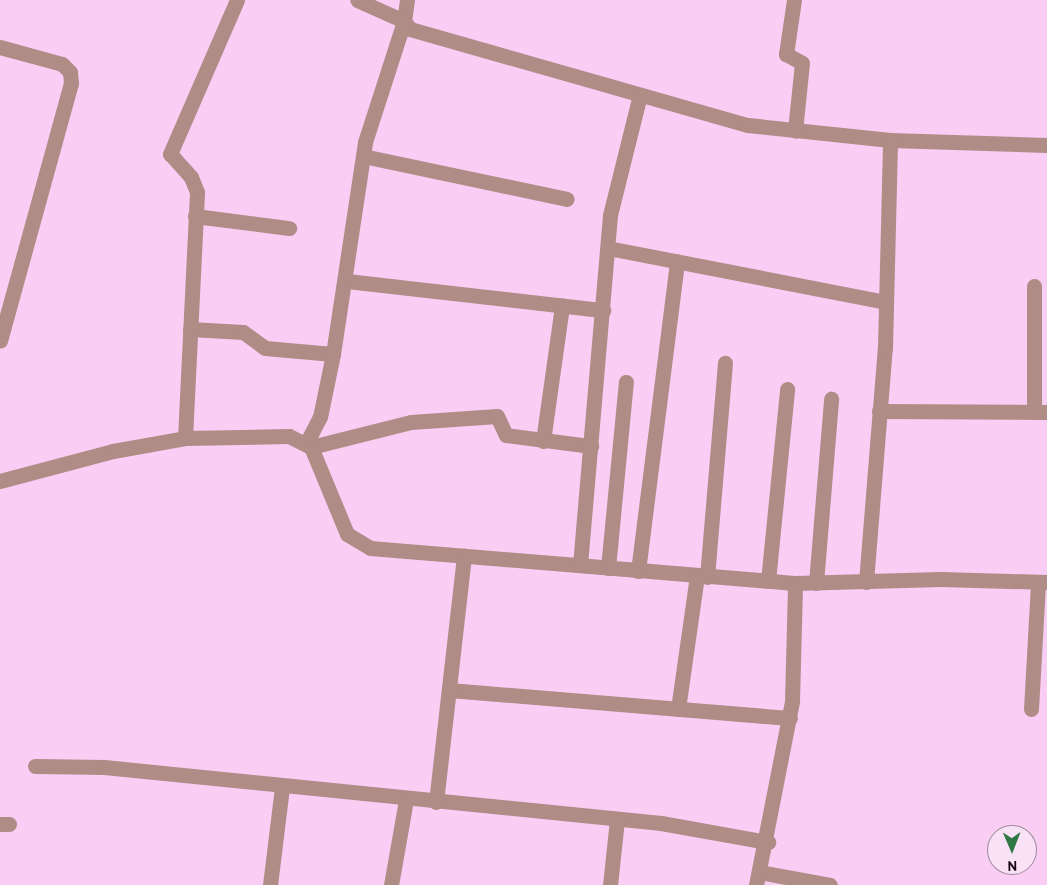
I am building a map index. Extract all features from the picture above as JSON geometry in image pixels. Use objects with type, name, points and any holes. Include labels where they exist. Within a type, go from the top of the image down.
[{"type":"street","points":[[185,438],[196,184],[173,161],[171,147],[237,0]]},
{"type":"street","points":[[357,0],[404,20],[410,29],[748,125],[890,140],[1047,145]]},
{"type":"street","points":[[407,0],[404,20],[363,156],[346,281],[320,417],[309,445],[341,525],[354,541],[370,548],[795,583],[1042,582],[1031,709]]},
{"type":"street","points":[[794,0],[786,54],[802,63],[795,131]]},
{"type":"street","points":[[0,47],[62,64],[70,72],[71,84],[0,340]]},
{"type":"street","points":[[580,565],[612,206],[640,95]]},
{"type":"street","points":[[866,582],[880,411],[886,302],[890,140]]},
{"type":"street","points":[[363,156],[567,198]]},
{"type":"street","points":[[195,216],[289,228]]},
{"type":"street","points":[[608,248],[886,302]]},
{"type":"street","points":[[638,571],[677,261]]},
{"type":"street","points":[[346,281],[603,310]]},
{"type":"street","points":[[880,411],[1040,412],[1034,286]]},
{"type":"street","points":[[543,440],[562,306]]},
{"type":"street","points":[[190,329],[243,332],[265,348],[332,354]]},
{"type":"street","points":[[678,710],[702,576],[725,363]]},
{"type":"street","points":[[608,568],[626,382]]},
{"type":"street","points":[[768,581],[787,389]]},
{"type":"street","points":[[816,583],[831,399]]},
{"type":"street","points":[[0,481],[113,450],[185,438],[289,436],[309,445],[411,422],[497,416],[502,434],[591,446]]},
{"type":"street","points":[[436,802],[464,556]]},
{"type":"street","points":[[795,583],[790,718],[768,842],[758,879],[830,885]]},
{"type":"street","points":[[449,690],[790,718]]},
{"type":"street","points":[[35,766],[104,767],[282,788],[617,819],[768,842]]},
{"type":"street","points":[[270,885],[282,788]]},
{"type":"street","points":[[391,885],[406,800]]},
{"type":"street","points":[[610,885],[617,819]]}]
